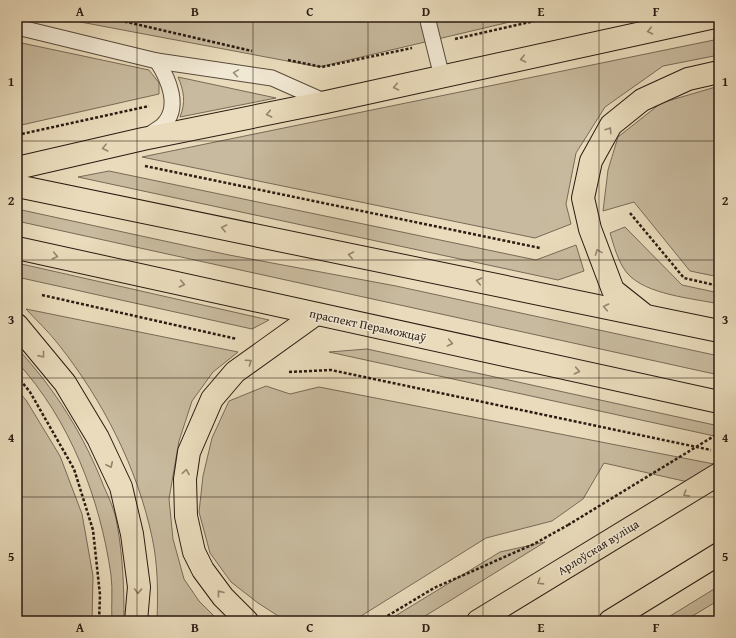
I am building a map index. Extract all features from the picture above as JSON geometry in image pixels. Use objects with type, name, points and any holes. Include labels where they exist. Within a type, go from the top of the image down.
[{"type":"main road","points":[[17,168],[143,139],[326,102],[716,17]]},
{"type":"main road","points":[[644,315],[613,290],[590,229],[583,198],[591,161],[610,126],[642,100],[688,79],[719,72]]},
{"type":"main road","points":[[17,186],[719,331]]},
{"type":"main road","name":"праспект Пераможцаў","points":[[17,248],[719,402]]},
{"type":"main road","points":[[247,621],[223,597],[203,570],[194,552],[186,516],[185,479],[189,452],[212,399],[235,372],[316,314]]},
{"type":"main road","points":[[17,325],[65,383],[98,438],[121,487],[132,534],[139,587],[136,621]]},
{"type":"main road","name":"Арлоўская вуліца","points":[[479,619],[719,474]]},
{"type":"main road","points":[[610,621],[628,614],[719,554]]},
{"type":"lane","points":[[427,17],[442,77]]},
{"type":"lane","points":[[17,27],[157,61],[272,78],[326,102]]},
{"type":"lane","points":[[143,139],[163,126],[169,114],[172,100],[168,78],[157,61]]},
{"type":"path","points":[[105,17],[260,53]]},
{"type":"path","points":[[283,58],[322,67],[360,59]]},
{"type":"path","points":[[17,135],[150,105]]},
{"type":"path","points":[[143,165],[540,248]]},
{"type":"path","points":[[630,213],[684,278],[719,286]]},
{"type":"path","points":[[42,295],[239,340]]},
{"type":"path","points":[[289,372],[331,370],[719,451]]},
{"type":"path","points":[[17,376],[30,392],[74,469],[93,530],[100,595],[99,621]]},
{"type":"path","points":[[379,621],[434,588],[534,544],[568,525],[719,433]]},
{"type":"shaded area","points":[[54,17],[531,17],[319,67]]},
{"type":"shaded area","points":[[719,39],[719,55],[663,66],[605,107],[576,153],[566,204],[571,224],[535,238],[142,157]]},
{"type":"shaded area","points":[[17,42],[149,70],[159,83],[159,94],[17,126]]},
{"type":"shaded area","points":[[178,77],[276,98],[180,117],[184,97]]},
{"type":"shaded area","points":[[719,86],[719,277],[690,271],[634,202],[603,211],[608,170],[618,137],[661,103]]},
{"type":"shaded area","points":[[109,171],[536,260],[576,245],[584,271],[558,280],[78,177]]},
{"type":"shaded area","points":[[17,209],[229,255],[396,286],[719,356],[719,375],[17,221]]},
{"type":"shaded area","points":[[625,227],[682,285],[719,293],[719,304],[657,291],[635,280],[627,273],[621,264],[610,233]]},
{"type":"shaded area","points":[[17,263],[269,320],[252,329],[17,277]]},
{"type":"shaded area","points":[[26,309],[238,352],[213,372],[192,401],[179,441],[169,499],[173,539],[184,579],[199,601],[219,621],[157,621],[157,579],[154,547],[146,511],[128,460],[104,412],[75,366],[55,340]]},
{"type":"shaded area","points":[[17,348],[56,396],[78,431],[112,505],[121,548],[124,621],[112,621],[112,581],[106,546],[99,517],[80,461],[52,409],[36,385],[17,362]]},
{"type":"shaded area","points":[[367,349],[719,426],[719,437],[329,352]]},
{"type":"shaded area","points":[[266,386],[290,394],[319,387],[719,465],[719,489],[604,463],[583,499],[552,521],[486,538],[353,621],[286,621],[258,603],[231,582],[210,553],[199,512],[203,476],[212,438],[229,401]]},
{"type":"shaded area","points":[[17,390],[26,400],[60,456],[82,514],[93,576],[92,621],[17,621]]},
{"type":"shaded area","points":[[545,542],[417,621],[387,621],[500,552]]},
{"type":"shaded area","points":[[719,586],[719,600],[684,621],[662,621]]}]
